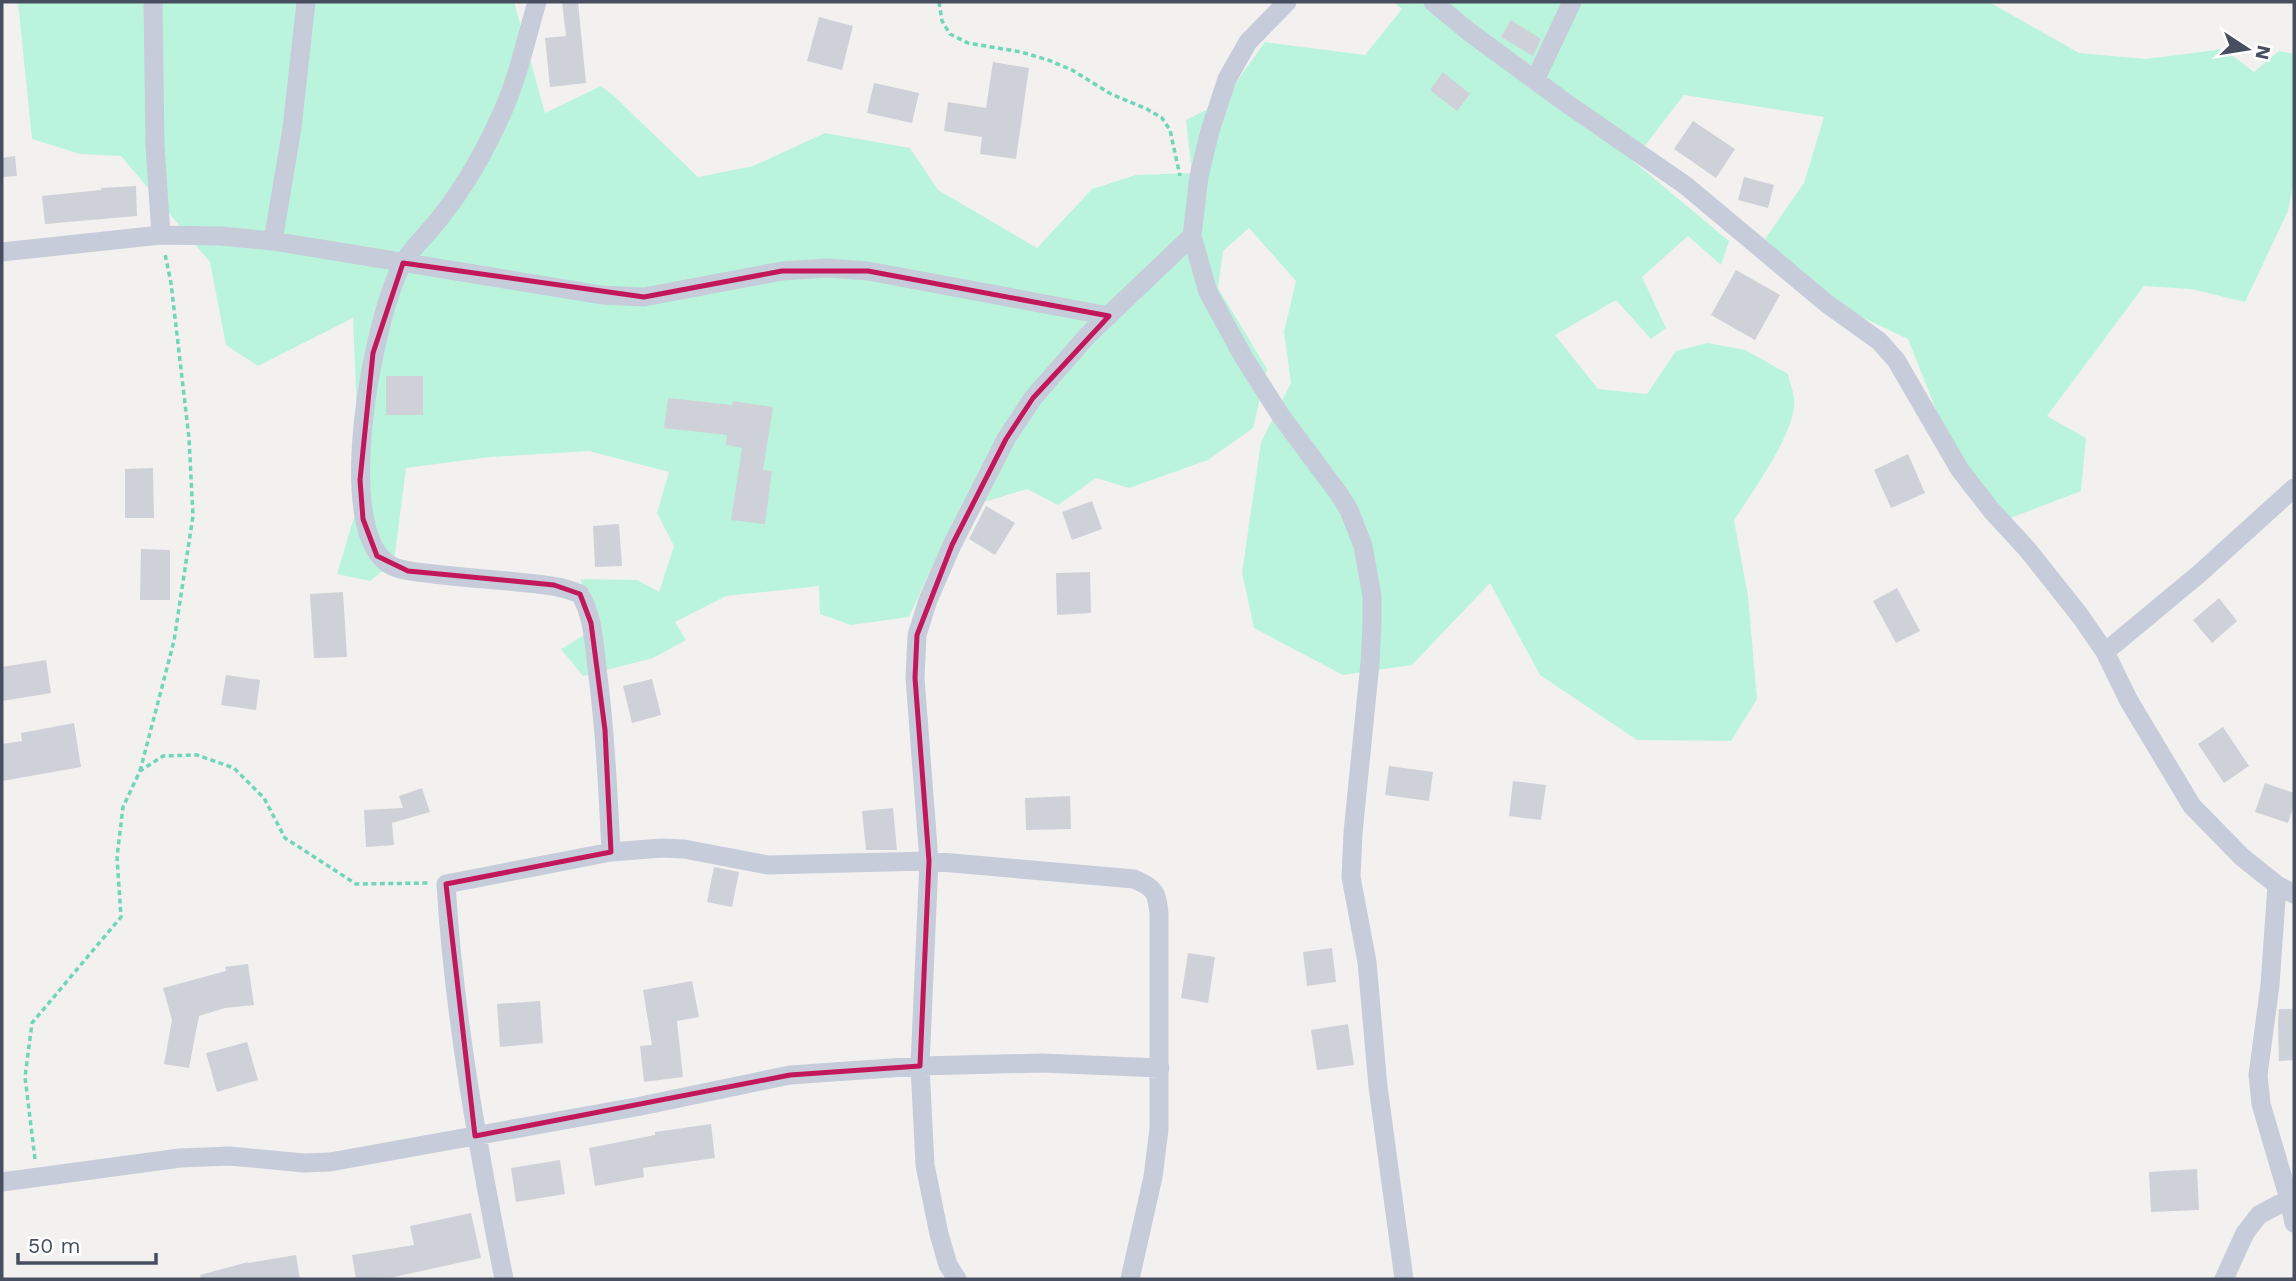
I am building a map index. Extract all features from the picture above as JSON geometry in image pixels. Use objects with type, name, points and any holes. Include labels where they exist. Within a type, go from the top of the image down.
[{"type":"street","points":[[153,2],[155,146],[162,235]]},
{"type":"street","points":[[273,241],[292,128],[306,2]]},
{"type":"street","points":[[537,2],[503,112],[477,164],[444,214],[403,263],[380,324],[365,412],[360,480],[363,519],[377,556],[393,567],[554,585],[580,594],[587,605],[591,623],[606,730],[611,852]]},
{"type":"street","points":[[1287,2],[1248,42],[1227,79],[1199,176],[1192,236],[1208,292],[1244,358],[1281,416],[1339,494],[1349,510],[1363,546],[1372,596],[1372,623],[1353,833],[1352,877],[1367,962],[1377,1087],[1404,1279]]},
{"type":"street","points":[[1433,2],[1535,80],[1685,185],[1816,295],[1880,341],[1896,360],[1960,470],[1992,511],[2035,558],[2105,652],[2129,701],[2192,806],[2242,857],[2285,889],[2258,1075],[2261,1104],[2290,1199],[2294,1223]]},
{"type":"street","points":[[1535,80],[1572,2]]},
{"type":"street","points":[[2,252],[162,235],[220,236],[273,241],[602,295],[643,297],[782,271],[827,268],[855,270],[1109,316]]},
{"type":"street","points":[[957,1279],[948,1265],[939,1234],[925,1166],[920,1066],[929,860],[915,678],[917,635],[928,600],[952,545],[1006,439],[1033,398],[1088,335],[1192,236]]},
{"type":"street","points":[[2105,652],[2199,574],[2294,488]]},
{"type":"street","points":[[504,1279],[475,1136],[450,953],[446,884],[611,852],[662,848],[684,849],[768,865],[929,860],[1134,879],[1149,885],[1157,896],[1159,914],[1160,1068],[1157,1153],[1130,1279]]},
{"type":"street","points":[[2,1182],[180,1157],[229,1156],[304,1163],[330,1162],[636,1107],[790,1075],[920,1066],[1042,1063],[1160,1068]]},
{"type":"street","points":[[2224,1279],[2245,1233],[2259,1215],[2290,1199]]},
{"type":"path","points":[[939,2],[942,21],[950,34],[968,43],[1021,52],[1048,60],[1073,70],[1111,94],[1162,118],[1170,130],[1181,181]]},
{"type":"path","points":[[37,1177],[25,1077],[32,1023],[121,917],[117,857],[123,807],[139,771],[174,641],[193,516],[189,438],[171,283],[162,235]]},
{"type":"path","points":[[139,771],[163,756],[197,755],[234,768],[264,798],[285,838],[356,884],[446,884]]},
{"type":"highlighted area","points":[[403,263],[644,297],[782,271],[868,271],[1109,316],[1033,398],[1006,439],[952,545],[917,635],[915,678],[929,861],[920,1066],[790,1075],[475,1136],[446,884],[611,852],[605,730],[591,623],[580,594],[554,585],[408,571],[377,556],[363,519],[360,480],[373,353]]},
{"type":"green space","points":[[18,2],[514,2],[545,113],[601,86],[698,177],[753,166],[825,133],[910,148],[938,190],[1037,248],[1092,189],[1136,175],[1192,173],[1186,120],[1222,102],[1265,42],[1365,55],[1402,9],[1393,2],[1989,2],[2079,53],[2146,59],[2224,49],[2254,72],[2279,51],[2294,54],[2294,181],[2288,211],[2245,302],[2191,289],[2144,286],[2047,416],[2086,438],[2081,491],[2003,521],[1942,425],[1908,339],[1809,292],[1765,239],[1804,183],[1824,117],[1684,95],[1633,161],[1729,241],[1721,265],[1688,236],[1642,277],[1666,328],[1651,339],[1616,300],[1555,335],[1598,389],[1647,394],[1676,351],[1708,343],[1745,350],[1788,374],[1794,407],[1786,434],[1770,465],[1734,520],[1748,596],[1757,699],[1731,741],[1637,740],[1540,675],[1490,583],[1412,665],[1343,675],[1254,628],[1242,573],[1261,442],[1291,383],[1284,332],[1296,281],[1249,228],[1223,251],[1218,288],[1267,369],[1253,428],[1208,460],[1129,488],[1096,478],[1058,505],[1027,489],[968,507],[929,573],[909,617],[851,625],[820,614],[819,586],[726,596],[675,622],[686,640],[653,658],[583,676],[561,649],[589,632],[581,579],[637,580],[659,592],[674,546],[657,513],[669,472],[589,451],[490,457],[406,468],[394,562],[370,581],[337,574],[364,484],[357,416],[353,318],[258,366],[226,345],[210,262],[121,156],[80,154],[32,139]]},
{"type":"building","points":[[562,2],[578,2],[586,83],[550,87],[545,38],[566,36]]},
{"type":"building","points":[[819,17],[853,26],[842,70],[807,61]]},
{"type":"building","points":[[1511,20],[1541,39],[1533,56],[1501,37]]},
{"type":"building","points":[[993,62],[1029,68],[1016,159],[980,154],[982,137],[944,131],[948,102],[986,108]]},
{"type":"building","points":[[1443,72],[1470,94],[1457,111],[1430,90]]},
{"type":"building","points":[[874,83],[919,93],[912,123],[867,113]]},
{"type":"building","points":[[1693,121],[1735,149],[1716,178],[1674,149]]},
{"type":"building","points":[[15,156],[17,176],[2,177],[2,158]]},
{"type":"building","points":[[1744,177],[1774,185],[1768,208],[1738,200]]},
{"type":"building","points":[[136,186],[137,216],[45,224],[42,196]]},
{"type":"building","points":[[1736,270],[1780,295],[1755,340],[1711,315]]},
{"type":"building","points":[[386,376],[423,376],[423,415],[386,415]]},
{"type":"building","points":[[668,398],[732,405],[733,401],[773,407],[763,470],[772,471],[765,524],[731,520],[742,448],[726,445],[727,435],[664,428]]},
{"type":"building","points":[[1908,454],[1925,493],[1891,508],[1874,470]]},
{"type":"building","points":[[153,468],[154,518],[125,518],[125,469]]},
{"type":"building","points":[[1092,501],[1102,529],[1072,540],[1062,512]]},
{"type":"building","points":[[986,506],[1015,523],[995,555],[969,539]]},
{"type":"building","points":[[619,524],[622,566],[595,567],[593,526]]},
{"type":"building","points":[[141,549],[170,550],[170,600],[140,600]]},
{"type":"building","points":[[1090,572],[1091,613],[1057,615],[1056,573]]},
{"type":"building","points":[[1897,588],[1920,631],[1896,643],[1873,601]]},
{"type":"building","points":[[343,592],[347,657],[314,658],[310,594]]},
{"type":"building","points":[[2219,598],[2237,621],[2212,643],[2193,620]]},
{"type":"building","points":[[46,660],[51,693],[2,701],[2,667]]},
{"type":"building","points":[[226,675],[260,680],[256,710],[221,705]]},
{"type":"building","points":[[652,679],[661,715],[632,723],[623,686]]},
{"type":"building","points":[[74,723],[81,767],[2,781],[2,744],[22,741],[21,733]]},
{"type":"building","points":[[2223,727],[2249,766],[2224,783],[2198,744]]},
{"type":"building","points":[[1389,766],[1433,772],[1429,801],[1385,795]]},
{"type":"building","points":[[1513,781],[1546,785],[1541,820],[1509,816]]},
{"type":"building","points":[[2265,783],[2294,793],[2294,806],[2288,823],[2255,812]]},
{"type":"building","points":[[422,788],[430,812],[392,823],[394,845],[366,847],[364,810],[403,808],[399,796]]},
{"type":"building","points":[[1070,796],[1071,829],[1026,830],[1025,798]]},
{"type":"building","points":[[893,808],[897,850],[866,850],[862,811]]},
{"type":"building","points":[[714,867],[739,872],[732,907],[707,902]]},
{"type":"building","points":[[1332,948],[1336,982],[1307,986],[1303,952]]},
{"type":"building","points":[[1188,953],[1215,957],[1208,1003],[1181,998]]},
{"type":"building","points":[[248,964],[254,1005],[225,1008],[199,1016],[189,1068],[164,1064],[172,1020],[163,988],[226,971],[225,967]]},
{"type":"building","points":[[692,981],[699,1017],[677,1021],[683,1077],[644,1082],[640,1046],[652,1045],[643,990]]},
{"type":"building","points":[[540,1001],[543,1043],[500,1047],[497,1004]]},
{"type":"building","points":[[2279,1009],[2294,1009],[2294,1060],[2279,1061]]},
{"type":"building","points":[[1348,1024],[1354,1065],[1317,1070],[1311,1030]]},
{"type":"building","points":[[247,1042],[258,1080],[217,1092],[206,1053]]},
{"type":"building","points":[[711,1124],[715,1158],[643,1168],[644,1177],[595,1186],[589,1148],[655,1135],[655,1132]]},
{"type":"building","points":[[560,1160],[565,1194],[516,1202],[511,1168]]},
{"type":"building","points":[[2197,1169],[2199,1210],[2151,1212],[2149,1172]]},
{"type":"building","points":[[471,1213],[481,1258],[394,1277],[356,1279],[352,1255],[414,1245],[410,1226]]},
{"type":"building","points":[[296,1255],[300,1279],[201,1279],[200,1275],[248,1262]]}]
